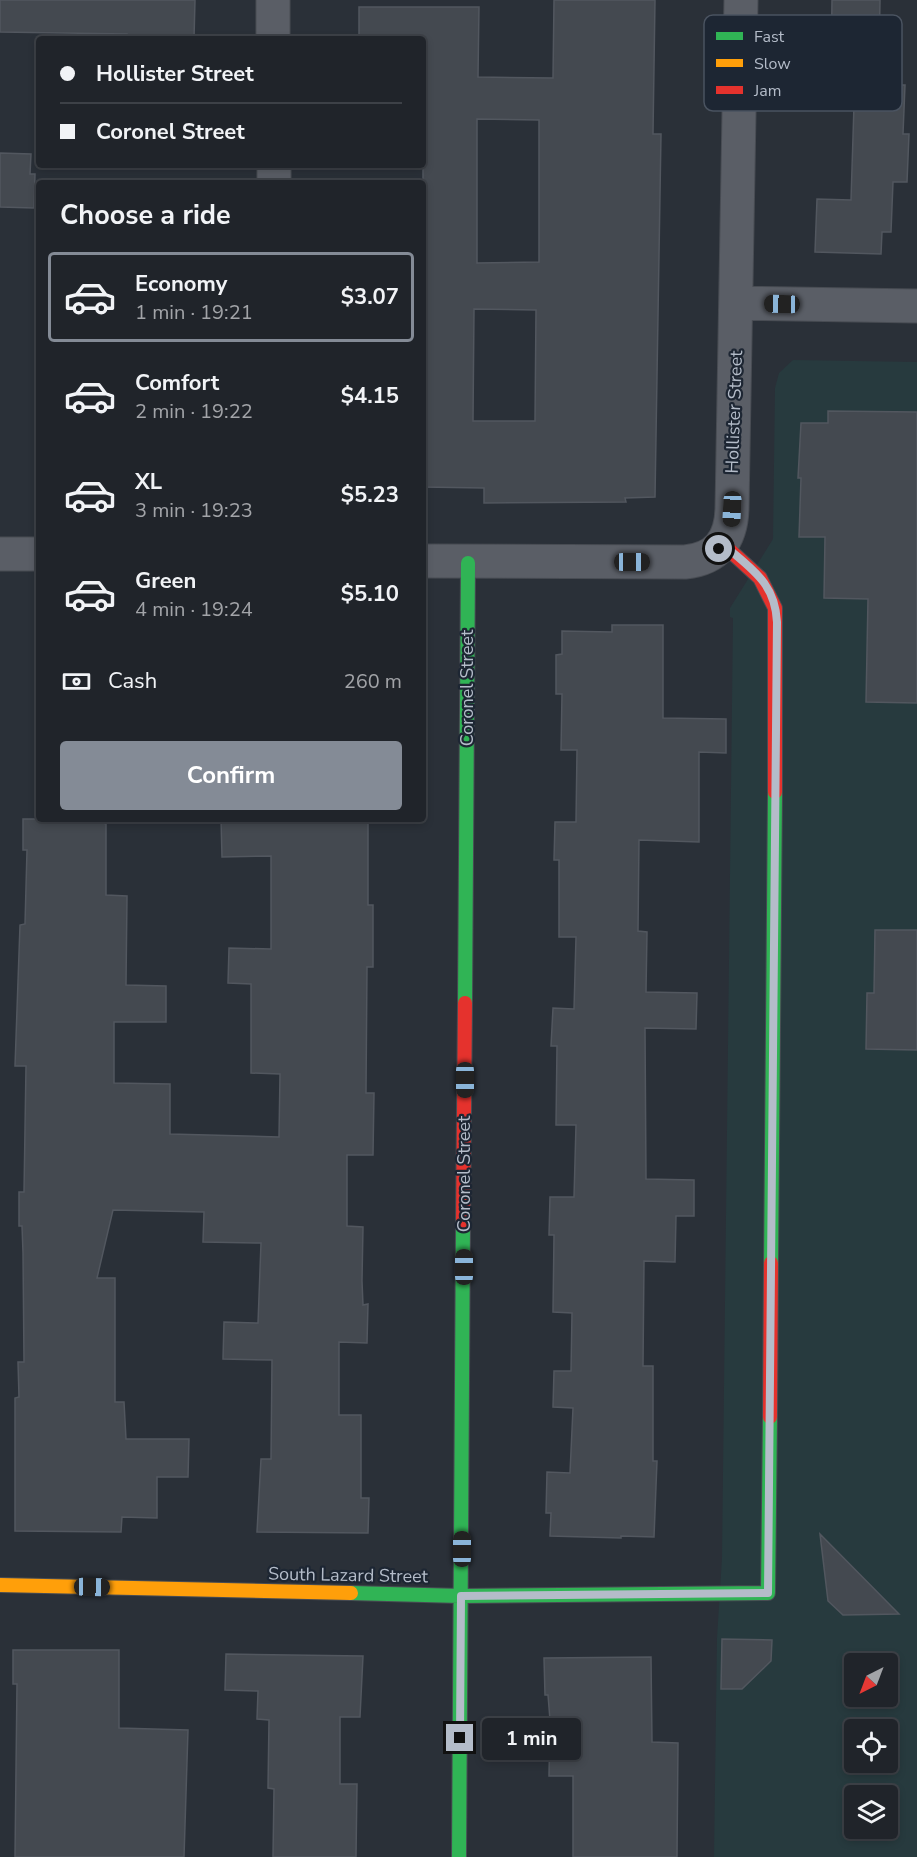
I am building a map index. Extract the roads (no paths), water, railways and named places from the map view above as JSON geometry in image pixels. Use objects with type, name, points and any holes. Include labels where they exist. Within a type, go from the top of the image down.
[{"type":"street","points":[[273,0],[273,36]]},
{"type":"street","name":"Hollister Street","points":[[741,0],[741,15]]},
{"type":"street","name":"Hollister Street","points":[[724,545],[731,523],[740,111]]},
{"type":"street","points":[[737,303],[917,306]]},
{"type":"street","points":[[426,561],[685,562],[703,558],[724,545]]},
{"type":"street","name":"South Lazard Street","points":[[0,1585],[461,1596],[768,1593],[777,622],[776,607],[769,587],[724,545]]},
{"type":"street","points":[[0,554],[36,554]]},
{"type":"street","name":"Coronel Street","points":[[459,1857],[468,563]]}]
